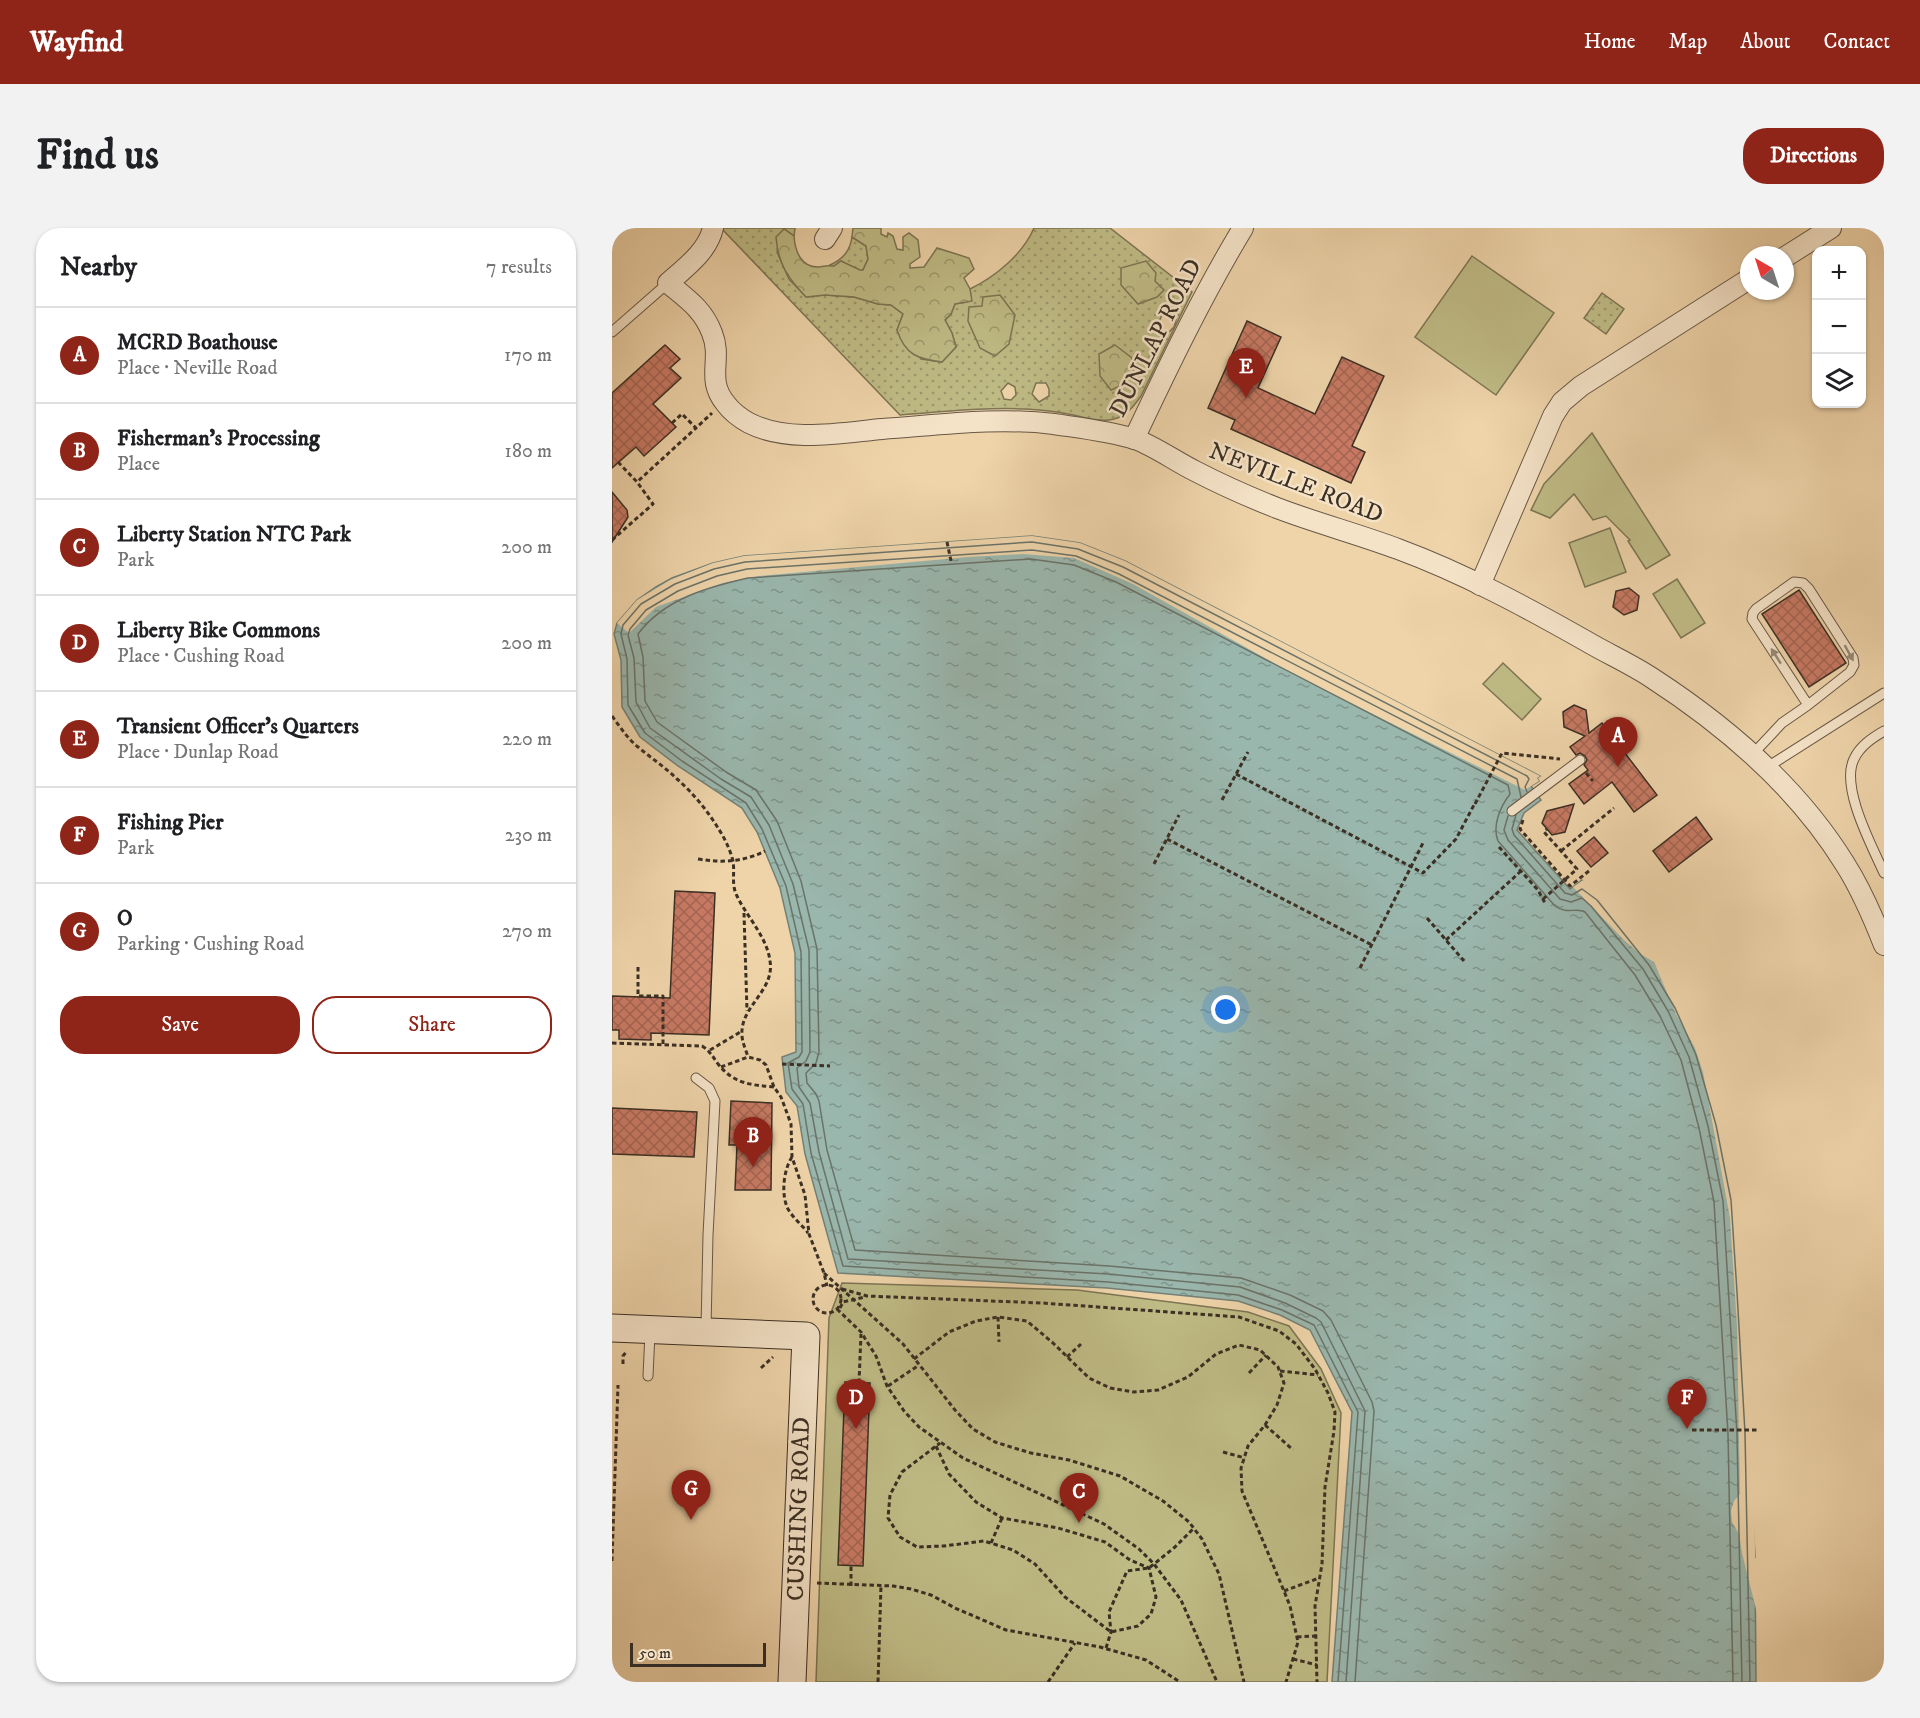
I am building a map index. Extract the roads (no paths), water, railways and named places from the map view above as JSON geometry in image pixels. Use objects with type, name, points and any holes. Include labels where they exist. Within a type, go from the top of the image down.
[{"type":"street","points":[[668,283],[694,259],[711,237],[713,228]]},
{"type":"street","name":"DUNLAP ROAD","points":[[1134,439],[1202,299],[1243,228]]},
{"type":"street","points":[[1794,251],[1831,228]]},
{"type":"street","name":"NEVILLE ROAD","points":[[668,283],[703,313],[716,345],[716,391],[735,414],[752,424],[776,432],[825,435],[959,424],[1041,423],[1090,429],[1134,439],[1244,495],[1399,549],[1480,585],[1535,613],[1650,676],[1710,720],[1759,761],[1805,809],[1845,863],[1871,913],[1884,945]]},
{"type":"street","points":[[1480,585],[1553,416],[1562,402],[1581,386],[1740,285]]},
{"type":"street","points":[[612,1328],[706,1331]]},
{"type":"street","name":"CUSHING ROAD","points":[[706,1331],[806,1336],[792,1682]]},
{"type":"lane","points":[[612,332],[668,283]]},
{"type":"lane","points":[[1759,761],[1782,723],[1808,705],[1850,672],[1854,665],[1853,658],[1809,589],[1803,583],[1794,582],[1756,609],[1752,619],[1808,705]]},
{"type":"lane","points":[[1759,761],[1884,693]]},
{"type":"lane","points":[[1884,731],[1859,750],[1853,759],[1850,771],[1854,802],[1884,873]]},
{"type":"lane","points":[[1512,811],[1578,761]]},
{"type":"lane","points":[[696,1078],[709,1088],[715,1101],[706,1331]]},
{"type":"lane","points":[[648,1376],[650,1329]]},
{"type":"water","points":[[1032,536],[1080,543],[1125,561],[1540,776],[1537,778],[1539,781],[1531,786],[1541,800],[1524,813],[1517,830],[1570,889],[1582,880],[1654,961],[1702,1053],[1737,1199],[1755,1557],[1756,1682],[1332,1682],[1352,1412],[1310,1330],[1280,1315],[1238,1301],[1107,1288],[838,1273],[805,1154],[797,1106],[786,1092],[782,1057],[796,1052],[795,953],[780,888],[757,832],[742,808],[678,766],[640,737],[622,707],[621,660],[614,634],[617,623],[637,600],[672,578],[713,563],[744,556]]},
{"type":"place","name":"Transient Officer's Quarters","points":[[1246,398]]},
{"type":"place","name":"MCRD Boathouse","points":[[1618,767]]},
{"type":"place","name":"Fisherman's Processing","points":[[753,1167]]},
{"type":"place","name":"Liberty Bike Commons","points":[[856,1429]]},
{"type":"place","name":"Fishing Pier","points":[[1687,1429]]},
{"type":"place","name":"O","points":[[691,1520]]},
{"type":"place","name":"Liberty Station NTC Park","points":[[1079,1523]]}]
